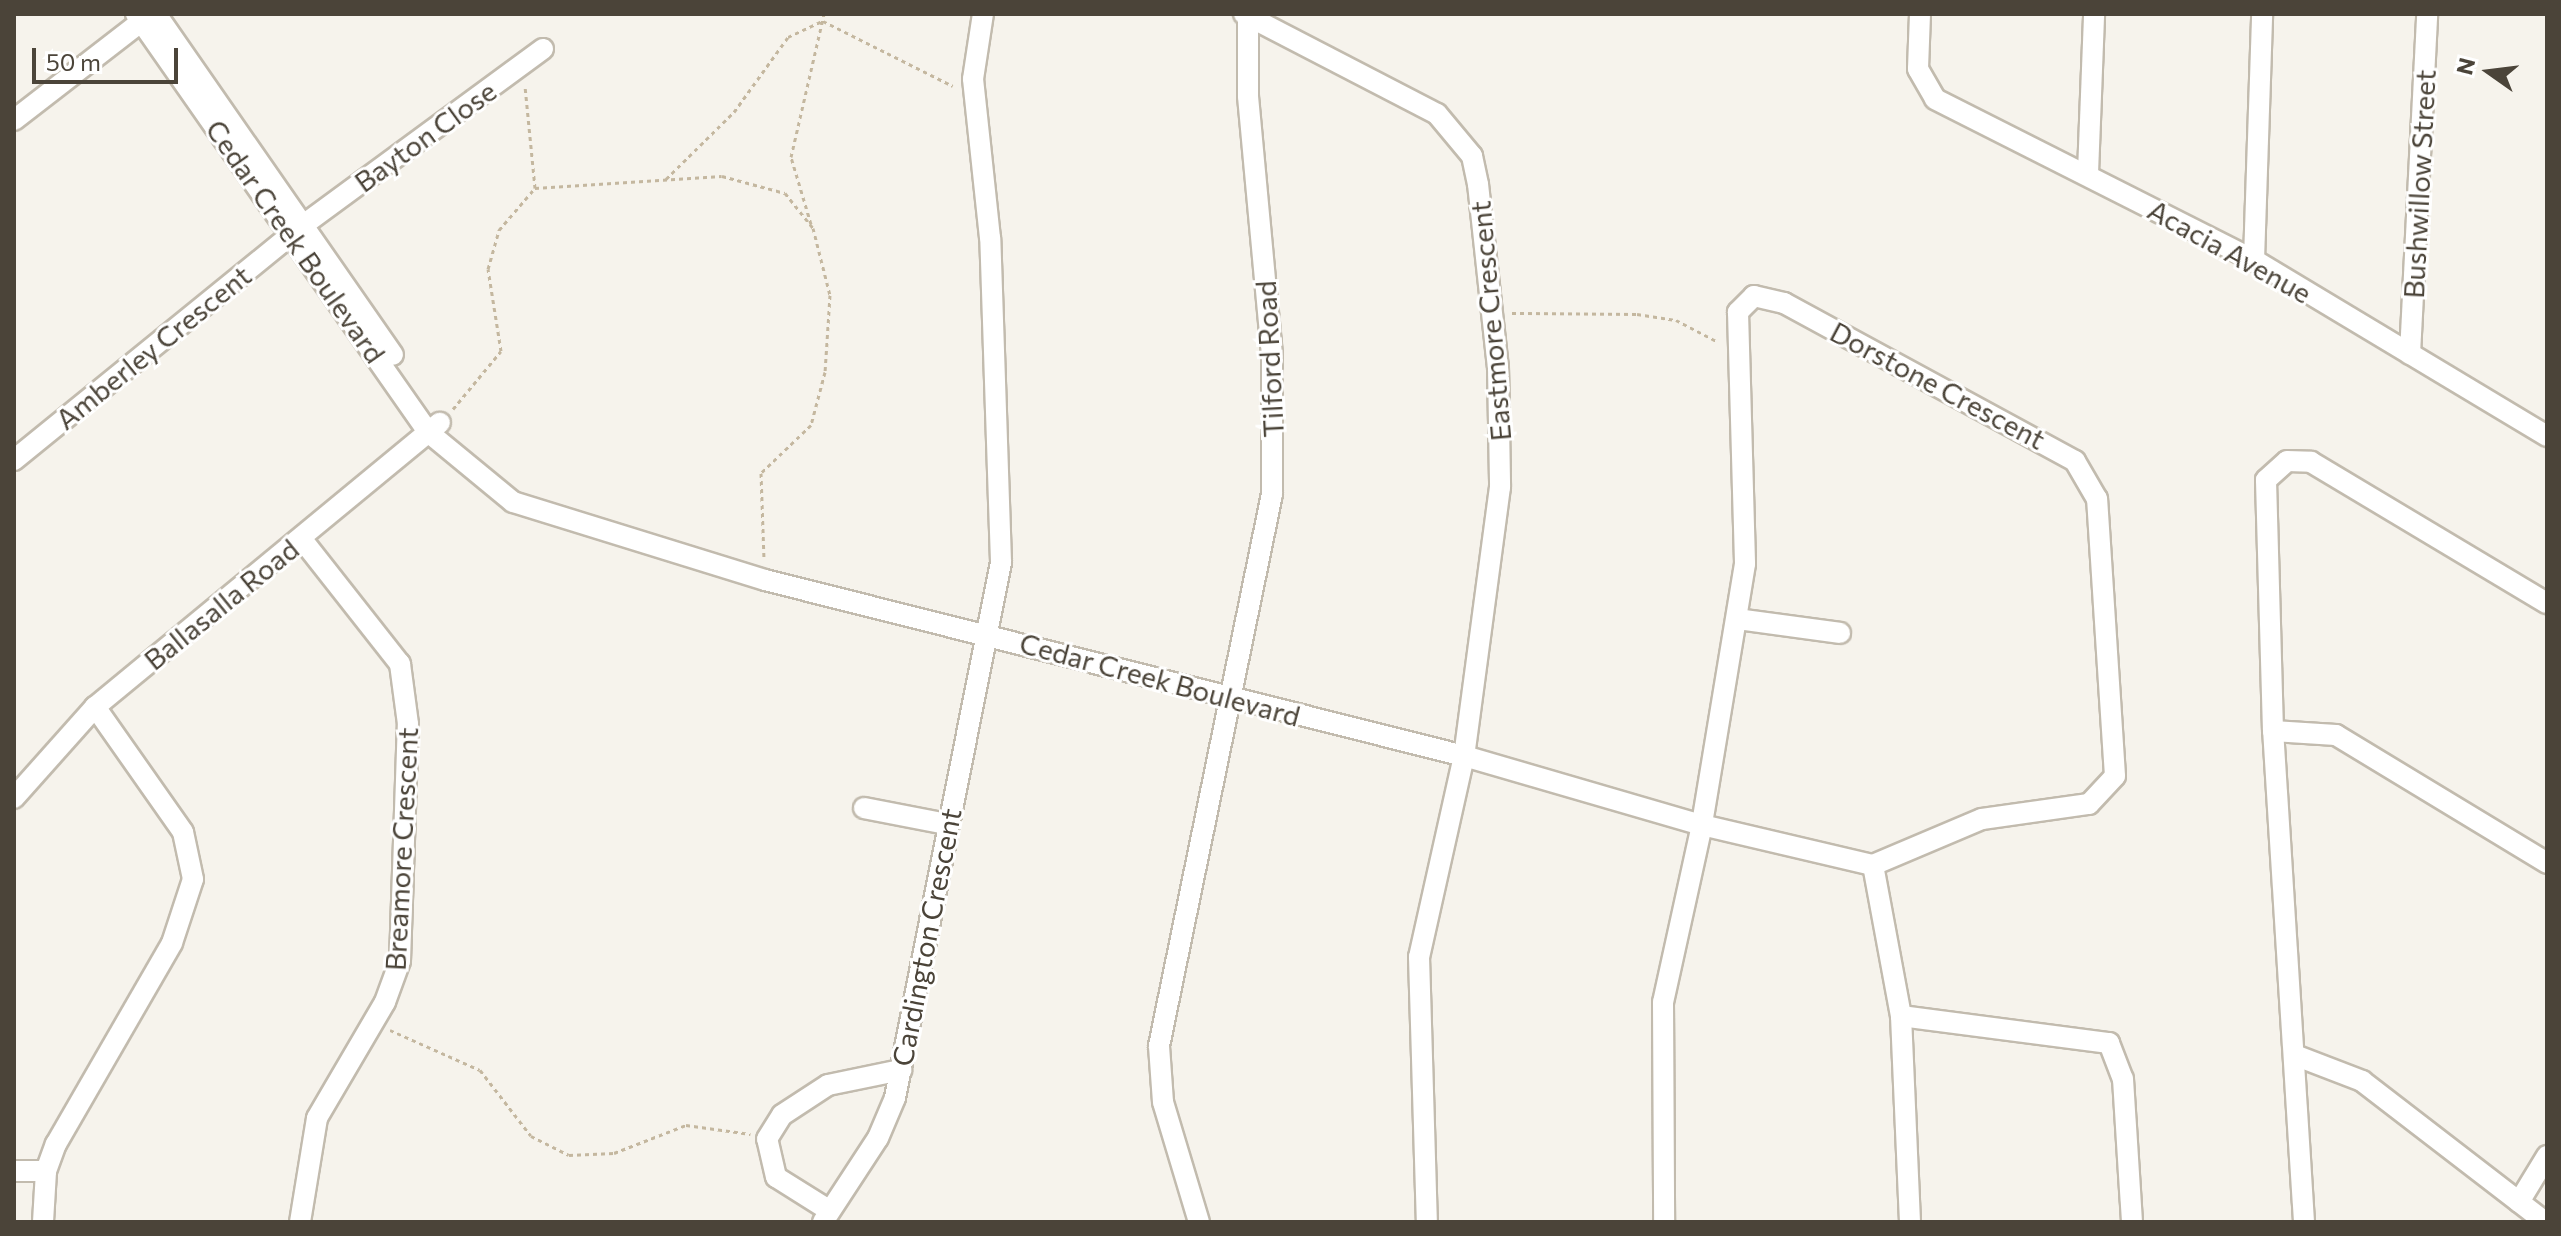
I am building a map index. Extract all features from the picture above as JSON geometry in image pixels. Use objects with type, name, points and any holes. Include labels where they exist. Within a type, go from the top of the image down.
[{"type":"street","points":[[983,14],[974,97],[1002,474],[1001,562],[988,635]]},
{"type":"street","name":"Acacia Avenue","points":[[1920,14],[1918,69],[1943,103],[2088,173],[2254,260],[2547,436]]},
{"type":"street","points":[[2088,173],[2094,14]]},
{"type":"street","points":[[2254,260],[2262,14]]},
{"type":"street","name":"Bushwillow Street","points":[[2410,354],[2427,14]]},
{"type":"street","name":"Eastmore Crescent","points":[[1246,15],[1420,103],[1464,142],[1478,184],[1493,315],[1498,521],[1464,756],[1419,957],[1427,1222]]},
{"type":"street","name":"Tilford Road","points":[[1234,700],[1268,527],[1274,442],[1246,15]]},
{"type":"street","points":[[14,120],[146,16]]},
{"type":"street","name":"Cedar Creek Boulevard","points":[[146,16],[299,229],[460,463],[513,502],[581,529],[765,580],[1464,756],[1702,825],[1873,865]]},
{"type":"street","name":"Bayton Close","points":[[299,229],[543,49]]},
{"type":"street","name":"Amberley Crescent","points":[[14,460],[299,229]]},
{"type":"street","name":"Dorstone Crescent","points":[[1664,1222],[1663,1002],[1702,825],[1737,619],[1748,518],[1735,322],[1748,298],[1784,303],[2063,453],[2084,469],[2097,499],[2117,763],[2108,788],[2073,809],[1982,819],[1873,865]]},
{"type":"street","name":"Ballasalla Road","points":[[14,798],[95,707],[434,427]]},
{"type":"street","points":[[2304,1222],[2297,1056],[2273,731],[2264,488],[2278,465],[2311,462],[2547,603]]},
{"type":"street","name":"Breamore Crescent","points":[[300,1222],[317,1118],[372,1022],[400,961],[406,678],[301,538]]},
{"type":"street","points":[[1737,619],[1840,633]]},
{"type":"street","name":"Cardington Crescent","points":[[825,1216],[878,1138],[901,1070],[946,824],[988,635]]},
{"type":"street","points":[[1199,1222],[1163,1102],[1159,1046],[1234,700]]},
{"type":"street","points":[[43,1222],[46,1171],[172,943],[193,879],[183,832],[95,707]]},
{"type":"street","points":[[2273,731],[2336,735],[2547,863]]},
{"type":"street","points":[[864,808],[946,824]]},
{"type":"street","points":[[1873,865],[1901,1016],[1910,1222]]},
{"type":"street","points":[[1901,1016],[2109,1043],[2123,1079],[2132,1222]]},
{"type":"street","points":[[2297,1056],[2362,1081],[2545,1222]]},
{"type":"street","points":[[825,1216],[776,1177],[767,1139],[782,1115],[828,1085],[901,1070]]},
{"type":"street","points":[[2519,1202],[2547,1156]]},
{"type":"street","points":[[14,1171],[46,1171]]},
{"type":"path","points":[[765,580],[761,473],[811,425],[825,372],[830,295],[791,157],[824,14]]},
{"type":"path","points":[[823,21],[974,97]]},
{"type":"path","points":[[666,179],[734,112],[788,37],[823,21]]},
{"type":"path","points":[[523,65],[535,188]]},
{"type":"path","points":[[434,427],[501,351],[488,269],[499,230],[535,188],[722,176],[785,193],[813,228]]},
{"type":"path","points":[[1493,315],[1559,309],[1676,320],[1735,354]]},
{"type":"path","points":[[372,1022],[480,1070],[531,1136],[569,1155],[614,1153],[686,1125],[725,1125],[767,1139]]}]
